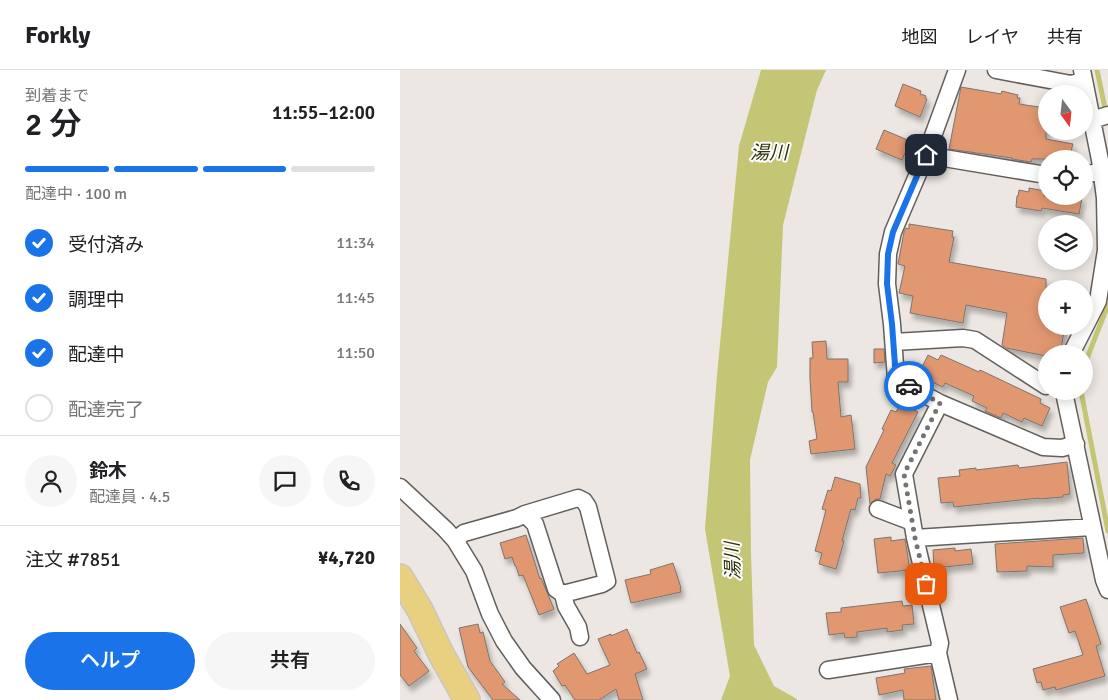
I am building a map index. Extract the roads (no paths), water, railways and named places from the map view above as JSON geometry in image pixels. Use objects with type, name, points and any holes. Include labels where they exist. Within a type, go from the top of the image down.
[{"type":"main road","points":[[400,577],[416,602],[441,654],[467,700]]},
{"type":"street","points":[[957,70],[926,155],[893,232],[888,254],[887,284],[896,379],[940,403],[1043,448],[1062,448],[1076,444]]},
{"type":"street","points":[[996,70],[1071,84],[1083,76],[1100,117],[1100,160],[1106,169],[1107,250],[1098,301],[1076,345]]},
{"type":"street","points":[[926,155],[1038,174]]},
{"type":"street","points":[[1093,173],[1106,169]]},
{"type":"street","points":[[894,342],[963,338],[975,340],[1038,381]]},
{"type":"street","points":[[1064,400],[1076,444],[1092,526],[1108,590]]},
{"type":"street","points":[[940,403],[904,474],[914,530],[940,643],[938,653],[949,700]]},
{"type":"street","points":[[400,487],[455,540],[474,571],[490,614],[504,641],[523,668],[552,700]]},
{"type":"street","points":[[455,540],[464,533],[578,498],[584,501],[588,507],[607,582],[563,594]]},
{"type":"street","points":[[878,509],[914,530],[1092,526]]},
{"type":"street","points":[[526,514],[535,524],[556,589],[563,594],[566,606],[578,627],[580,637]]},
{"type":"street","points":[[828,670],[938,653]]},
{"type":"water","name":"湯川","points":[[761,70],[826,70],[817,90],[783,225],[777,367],[768,382],[750,460],[754,645],[774,686],[797,700],[721,700],[730,676],[705,529],[717,375],[739,146]]},
{"type":"waterway","points":[[1097,70],[1106,113]]},
{"type":"waterway","points":[[1092,345],[1108,305]]},
{"type":"waterway","points":[[1083,400],[1108,531]]}]
